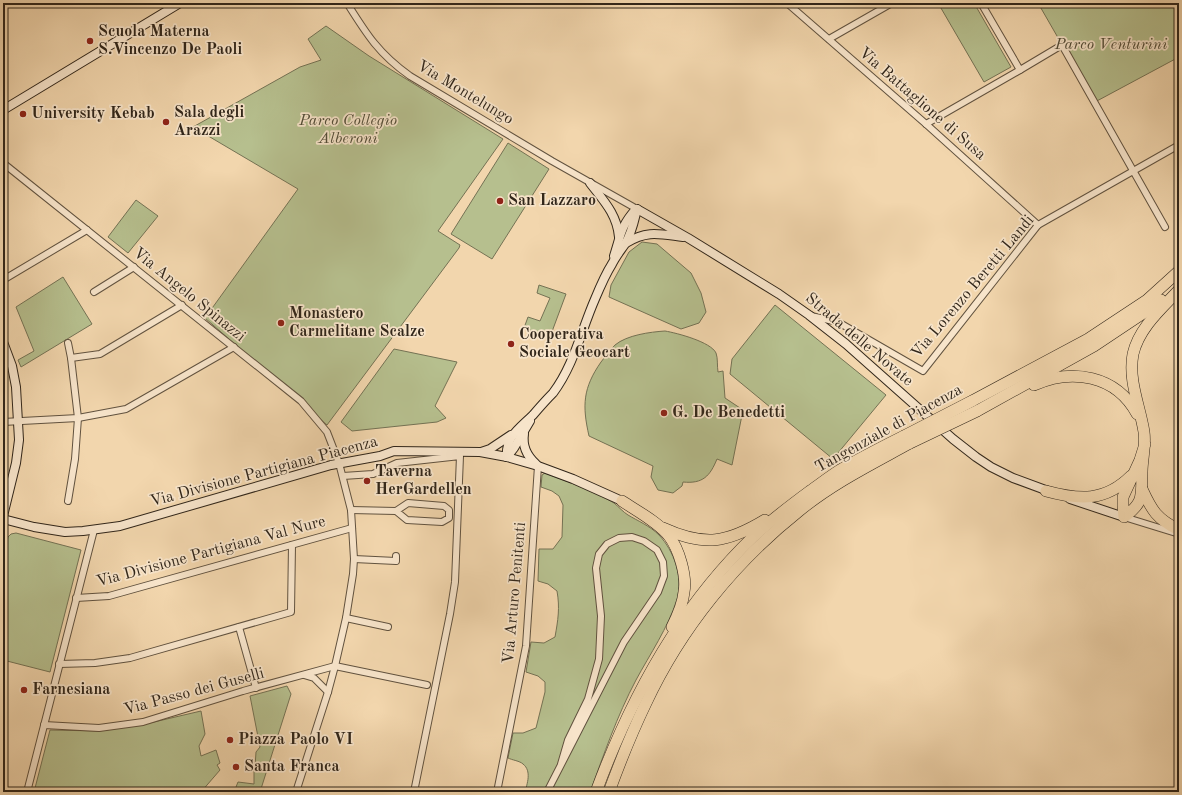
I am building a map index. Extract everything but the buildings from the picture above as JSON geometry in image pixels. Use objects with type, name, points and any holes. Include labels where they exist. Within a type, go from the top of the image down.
[{"type":"highway","name":"Tangenziale di Piacenza","points":[[975,406],[1088,339],[1147,300],[1179,271]]},
{"type":"highway","name":"Tangenziale di Piacenza","points":[[596,792],[610,754],[636,698],[661,652],[703,591],[728,562],[754,536],[793,504],[839,470],[975,406],[1094,346],[1154,306],[1179,283]]},
{"type":"highway","points":[[1124,517],[1135,509],[1140,501],[1145,444],[1142,424],[1132,384],[1132,365],[1134,353],[1145,328],[1158,310],[1179,290]]},
{"type":"highway","points":[[975,406],[1042,381],[1065,376],[1078,376],[1099,381],[1118,391],[1126,398],[1135,410],[1142,424]]},
{"type":"highway","name":"Tangenziale di Piacenza","points":[[609,792],[622,756],[646,702],[671,656],[712,596],[762,542],[800,510],[846,478],[907,439]]},
{"type":"highway","points":[[1124,517],[1123,497],[1145,444]]},
{"type":"highway","points":[[1046,490],[1064,496],[1088,498],[1108,493],[1119,487],[1134,472]]},
{"type":"highway","points":[[1142,489],[1157,516],[1179,530]]},
{"type":"highway","points":[[622,501],[657,525],[681,536],[700,540],[724,539],[742,533],[793,504]]},
{"type":"highway","points":[[657,525],[669,537],[679,555],[684,572],[684,592],[677,615],[661,652]]},
{"type":"street","points":[[3,110],[180,3]]},
{"type":"street","name":"Via Montelungo","points":[[347,3],[371,40],[393,64],[410,76],[590,183]]},
{"type":"street","name":"Via Battaglione di Susa","points":[[787,3],[926,124],[1038,225]]},
{"type":"street","points":[[829,39],[892,3]]},
{"type":"street","points":[[981,3],[1020,70]]},
{"type":"street","points":[[926,124],[1062,45],[1165,227]]},
{"type":"street","name":"Via Lorenzo Beretti Landi","points":[[809,315],[838,322],[923,371],[1038,225],[1179,144]]},
{"type":"street","name":"Via Angelo Spinazzi","points":[[3,163],[301,401],[326,432],[339,463],[350,510],[354,559],[353,574],[346,618],[335,666],[296,792]]},
{"type":"street","points":[[590,183],[608,206],[615,218],[619,237]]},
{"type":"street","name":"Strada delle Novate","points":[[590,183],[688,238],[779,294],[809,315],[846,344],[953,439],[991,467],[1013,478],[1092,508],[1179,534]]},
{"type":"street","points":[[480,452],[496,445],[513,434],[532,416],[565,376],[594,300],[611,264],[619,237],[628,218],[637,209]]},
{"type":"street","points":[[611,264],[626,243],[637,209]]},
{"type":"street","points":[[3,280],[88,230]]},
{"type":"street","points":[[626,243],[636,236],[654,233],[688,238]]},
{"type":"street","points":[[94,292],[134,267]]},
{"type":"street","points":[[71,358],[100,354],[182,305]]},
{"type":"street","points":[[3,342],[12,366],[16,387],[18,421],[18,450],[7,488],[3,518]]},
{"type":"street","points":[[68,343],[78,418],[75,459],[68,501]]},
{"type":"street","points":[[3,422],[78,418],[126,409],[234,347]]},
{"type":"street","points":[[507,457],[525,430],[532,416]]},
{"type":"street","points":[[525,430],[523,441],[525,451],[528,457],[538,466]]},
{"type":"street","points":[[507,457],[506,450],[513,434]]},
{"type":"street","name":"Via Divisione Partigiana Piacenza","points":[[3,518],[34,527],[64,532],[94,530],[120,526],[339,463],[380,456],[394,451],[480,452],[507,457],[574,479],[622,501]]},
{"type":"street","points":[[342,476],[373,474],[397,463],[460,456],[455,582],[450,614],[414,792]]},
{"type":"street","name":"Via Arturo Penitenti","points":[[497,792],[526,646],[538,466]]},
{"type":"street","points":[[350,510],[396,511],[408,503],[444,506],[449,510],[449,518],[442,522],[407,520],[396,511]]},
{"type":"street","name":"Via Divisione Partigiana Val Nure","points":[[76,598],[109,596],[352,528]]},
{"type":"street","points":[[27,792],[94,530]]},
{"type":"street","points":[[547,792],[624,642],[658,592],[662,582],[664,576],[663,562],[657,550],[644,541],[632,537],[619,538],[608,544],[599,554],[596,568],[601,616],[599,658],[588,699],[568,740],[561,764]]},
{"type":"street","points":[[60,664],[95,663],[130,658],[291,612],[292,545]]},
{"type":"street","points":[[354,559],[396,561],[396,556]]},
{"type":"street","points":[[346,618],[388,627]]},
{"type":"street","points":[[239,628],[256,688]]},
{"type":"street","name":"Via Passo dei Guselli","points":[[44,725],[99,728],[143,722],[335,666],[427,685]]},
{"type":"street","points":[[303,675],[314,678],[328,692]]},
{"type":"green space","points":[[938,3],[974,3],[1011,67],[984,82]]},
{"type":"green space","name":"Parco Venturini","points":[[1038,3],[1179,3],[1179,57],[1095,102]]},
{"type":"green space","name":"Parco Collegio Alberoni","points":[[326,26],[369,56],[503,139],[438,231],[460,245],[459,248],[327,425],[205,318],[298,189],[193,127],[300,67],[321,60],[308,39]]},
{"type":"green space","name":"San Lazzaro","points":[[508,143],[549,169],[492,259],[451,234]]},
{"type":"green space","points":[[136,200],[158,216],[128,253],[108,237]]},
{"type":"green space","points":[[642,242],[657,244],[691,273],[701,293],[706,312],[699,323],[681,329],[609,297],[611,285],[629,252]]},
{"type":"green space","points":[[63,277],[92,324],[21,367],[18,360],[34,351],[16,307]]},
{"type":"green space","points":[[539,285],[566,294],[550,337],[524,328],[528,317],[540,321],[550,298],[537,293]]},
{"type":"green space","points":[[775,305],[886,395],[833,459],[730,374],[732,359]]},
{"type":"green space","name":"G. De Benedetti","points":[[665,331],[701,342],[713,349],[717,355],[718,372],[723,371],[725,398],[743,410],[732,465],[717,459],[712,470],[705,478],[696,482],[683,482],[682,486],[673,493],[658,490],[651,477],[653,466],[589,436],[585,415],[587,389],[595,371],[613,347],[632,336]]},
{"type":"green space","points":[[394,349],[457,362],[435,406],[446,418],[437,422],[352,431],[341,422]]},
{"type":"green space","points":[[545,473],[580,486],[606,498],[626,514],[652,529],[659,535],[669,549],[673,556],[678,573],[679,591],[673,610],[664,631],[636,680],[623,707],[590,792],[525,792],[528,781],[526,767],[520,762],[508,758],[513,733],[523,733],[536,728],[545,692],[545,682],[538,676],[526,672],[531,642],[544,643],[555,637],[558,619],[557,591],[548,584],[538,581],[539,549],[553,549],[562,537],[563,505],[559,496],[552,491],[541,487],[542,475]]},
{"type":"green space","points":[[16,533],[81,550],[50,672],[3,660],[3,557],[8,537],[11,534]]},
{"type":"green space","points":[[287,686],[291,694],[260,792],[234,792],[238,782],[254,784],[256,752],[260,747],[250,696]]},
{"type":"green space","points":[[201,711],[205,734],[199,746],[201,756],[216,750],[220,763],[217,765],[220,770],[201,792],[34,792],[50,730],[99,731],[141,725]]},
{"type":"place","name":"Scuola Materna S.Vincenzo De Paoli","points":[[90,41]]},
{"type":"place","name":"University Kebab","points":[[23,114]]},
{"type":"place","name":"Sala degli Arazzi","points":[[166,122]]},
{"type":"place","name":"San Lazzaro","points":[[500,201]]},
{"type":"place","name":"Monastero Carmelitane Scalze","points":[[281,323]]},
{"type":"place","name":"Cooperativa Sociale Geocart","points":[[511,344]]},
{"type":"place","name":"G. De Benedetti","points":[[664,413]]},
{"type":"place","name":"Taverna HerGardellen","points":[[367,481]]},
{"type":"place","name":"Farnesiana","points":[[24,690]]},
{"type":"place","name":"Piazza Paolo VI","points":[[230,740]]},
{"type":"place","name":"Santa Franca","points":[[236,767]]}]
